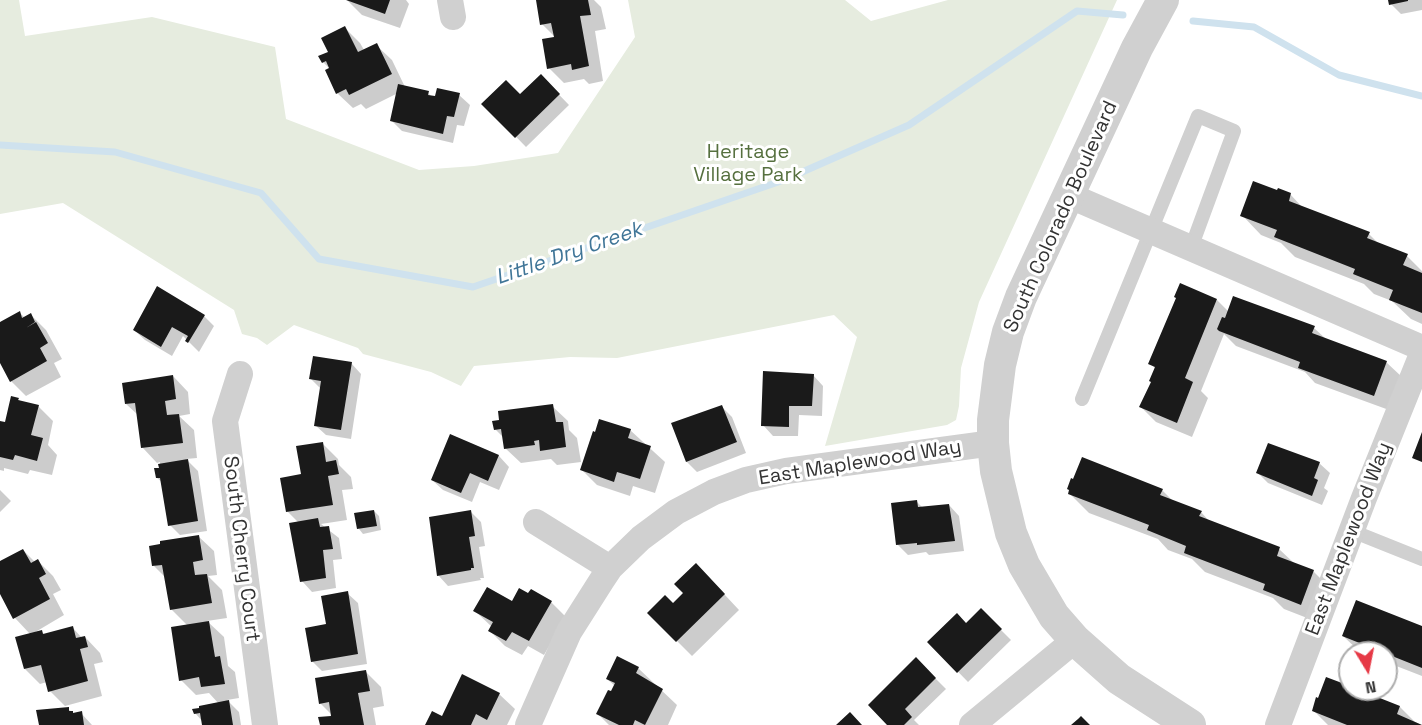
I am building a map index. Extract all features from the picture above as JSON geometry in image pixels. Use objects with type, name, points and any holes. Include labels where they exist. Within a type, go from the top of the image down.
[{"type":"street","name":"South Colorado Boulevard","points":[[1163,0],[1137,48],[1021,297],[1008,332],[1000,365],[995,396],[993,443],[1003,503],[1011,533],[1024,565],[1054,616],[1075,640],[1119,679],[1190,725]]},
{"type":"street","points":[[1068,195],[1422,348]]},
{"type":"street","name":"East Maplewood Way","points":[[1278,725],[1422,354]]},
{"type":"street","name":"South Cherry Court","points":[[240,375],[225,420],[265,725]]},
{"type":"street","name":"East Maplewood Way","points":[[528,725],[569,632],[610,568],[641,538],[676,512],[714,492],[746,480],[786,471],[993,443]]},
{"type":"street","points":[[536,522],[610,568]]},
{"type":"street","points":[[972,725],[1075,640]]},
{"type":"lane","points":[[1082,399],[1198,116],[1234,131],[1191,248]]},
{"type":"lane","points":[[1352,531],[1422,559]]},
{"type":"green space","name":"Heritage Village Park","points":[[0,0],[19,0],[25,36],[152,17],[275,47],[286,119],[419,170],[474,166],[558,153],[635,37],[628,0],[845,0],[871,21],[948,0],[1117,0],[979,302],[961,368],[956,420],[947,425],[825,446],[857,337],[834,315],[617,358],[570,357],[474,366],[461,386],[431,372],[363,354],[358,348],[294,325],[267,345],[257,338],[242,334],[234,310],[63,203],[0,214]]},
{"type":"building","points":[[346,0],[390,0],[385,14]]},
{"type":"building","points":[[536,0],[588,0],[591,15],[580,16],[589,66],[572,70],[571,64],[547,69],[542,39],[554,37],[551,23],[540,25]]},
{"type":"building","points":[[1388,0],[1408,0],[1408,1],[1389,5]]},
{"type":"building","points":[[345,26],[358,52],[377,43],[392,74],[349,95],[346,89],[336,94],[325,70],[329,68],[326,61],[322,63],[318,56],[328,52],[321,38]]},
{"type":"building","points":[[541,74],[560,94],[515,138],[481,104],[506,80],[520,94]]},
{"type":"building","points":[[398,84],[429,91],[428,95],[435,96],[437,88],[460,93],[454,117],[447,116],[443,134],[390,121]]},
{"type":"building","points":[[1253,181],[1291,193],[1289,201],[1370,232],[1367,238],[1408,254],[1403,265],[1422,273],[1422,313],[1389,300],[1393,290],[1353,274],[1355,269],[1274,237],[1277,230],[1240,216]]},
{"type":"building","points":[[1180,283],[1217,299],[1185,378],[1193,382],[1177,423],[1139,407],[1151,382],[1149,381],[1155,367],[1148,364]]},
{"type":"building","points":[[157,286],[205,315],[188,343],[185,341],[188,336],[172,327],[161,347],[133,330]]},
{"type":"building","points":[[1233,296],[1315,326],[1312,333],[1387,361],[1374,396],[1298,368],[1300,362],[1219,331],[1217,329],[1222,317],[1225,318]]},
{"type":"building","points":[[20,311],[22,318],[31,313],[35,322],[26,328],[36,322],[48,343],[40,348],[47,361],[10,382],[0,363],[0,322]]},
{"type":"building","points":[[313,356],[352,362],[341,430],[314,426],[321,381],[309,379]]},
{"type":"building","points":[[763,371],[814,374],[812,406],[789,406],[789,427],[761,426]]},
{"type":"building","points":[[173,375],[176,399],[165,401],[167,415],[179,414],[183,443],[141,448],[135,403],[125,404],[122,383]]},
{"type":"building","points":[[11,396],[39,405],[31,435],[43,438],[37,461],[15,455],[13,460],[0,457],[0,421],[5,422]]},
{"type":"building","points":[[553,404],[556,422],[563,422],[566,447],[540,451],[539,440],[534,441],[535,445],[504,449],[501,429],[494,430],[492,421],[499,420],[498,411]]},
{"type":"building","points":[[722,405],[737,442],[686,462],[671,423]]},
{"type":"building","points":[[599,419],[631,429],[628,438],[651,446],[640,479],[617,472],[614,482],[580,470]]},
{"type":"building","points":[[1422,432],[1422,462],[1412,458]]},
{"type":"building","points":[[450,434],[499,455],[488,481],[470,473],[461,493],[431,480]]},
{"type":"building","points":[[323,442],[326,462],[336,460],[339,474],[328,476],[333,505],[286,512],[280,478],[301,474],[296,446]]},
{"type":"building","points":[[1268,443],[1320,462],[1314,478],[1318,480],[1312,496],[1256,473]]},
{"type":"building","points":[[1082,457],[1163,489],[1160,495],[1202,511],[1199,516],[1280,547],[1277,556],[1314,570],[1301,605],[1263,590],[1265,584],[1184,553],[1186,546],[1147,530],[1149,525],[1068,494],[1067,489],[1071,478],[1073,479]]},
{"type":"building","points":[[188,459],[198,521],[168,526],[160,478],[156,478],[154,468],[159,468],[158,464]]},
{"type":"building","points":[[917,500],[918,507],[949,504],[955,541],[896,545],[891,503]]},
{"type":"building","points":[[374,510],[377,526],[357,529],[354,513]]},
{"type":"building","points":[[471,510],[475,536],[469,537],[474,568],[437,576],[429,517]]},
{"type":"building","points":[[318,518],[320,527],[329,526],[333,549],[323,550],[326,578],[300,582],[289,523]]},
{"type":"building","points":[[199,535],[203,560],[193,562],[195,575],[207,574],[212,603],[170,610],[162,565],[152,566],[149,546],[160,544],[160,541]]},
{"type":"building","points":[[23,549],[31,563],[38,559],[46,574],[39,578],[50,599],[13,619],[0,594],[0,561]]},
{"type":"building","points":[[696,563],[725,594],[676,642],[647,613],[665,595],[673,603],[683,593],[674,584]]},
{"type":"building","points":[[487,587],[512,601],[519,588],[528,593],[531,589],[552,601],[529,641],[512,632],[506,641],[488,631],[493,622],[473,611]]},
{"type":"building","points":[[348,591],[358,654],[311,662],[305,628],[326,624],[321,596]]},
{"type":"building","points":[[1356,600],[1422,626],[1422,668],[1398,658],[1398,641],[1354,641],[1342,636]]},
{"type":"building","points":[[981,608],[1002,629],[957,673],[927,642],[957,613],[966,623]]},
{"type":"building","points":[[209,621],[215,657],[220,656],[225,684],[201,687],[199,677],[179,681],[171,627]]},
{"type":"building","points":[[73,626],[76,638],[85,636],[88,647],[80,649],[88,681],[48,692],[41,665],[24,669],[15,637],[42,630],[43,634]]},
{"type":"building","points":[[617,656],[639,667],[636,673],[663,689],[645,725],[635,720],[633,725],[619,725],[596,714],[608,690],[611,691],[615,683],[606,679]]},
{"type":"building","points":[[916,657],[936,678],[905,709],[912,717],[904,725],[887,725],[868,705]]},
{"type":"building","points":[[366,670],[370,691],[358,693],[364,725],[320,725],[318,717],[331,716],[329,702],[319,704],[315,678]]},
{"type":"building","points":[[462,674],[500,693],[487,720],[476,714],[471,725],[425,725],[432,711],[442,716]]},
{"type":"building","points":[[1326,677],[1338,682],[1338,701],[1387,701],[1400,706],[1397,714],[1422,725],[1347,725],[1312,711],[1316,697],[1318,698]]},
{"type":"building","points":[[229,700],[233,725],[202,725],[200,713],[194,714],[192,709],[199,708],[199,706]]},
{"type":"building","points":[[69,707],[69,711],[73,713],[82,711],[84,725],[39,725],[36,710]]},
{"type":"building","points":[[850,712],[862,725],[836,725]]},
{"type":"building","points":[[1081,716],[1090,725],[1071,725],[1078,719]]},
{"type":"waterway","name":"Little Dry Creek","points":[[0,145],[115,152],[261,193],[319,259],[473,287],[784,180],[909,125],[1077,11],[1123,15]]},
{"type":"waterway","name":"Little Dry Creek","points":[[1193,21],[1254,27],[1339,75],[1422,96]]}]
